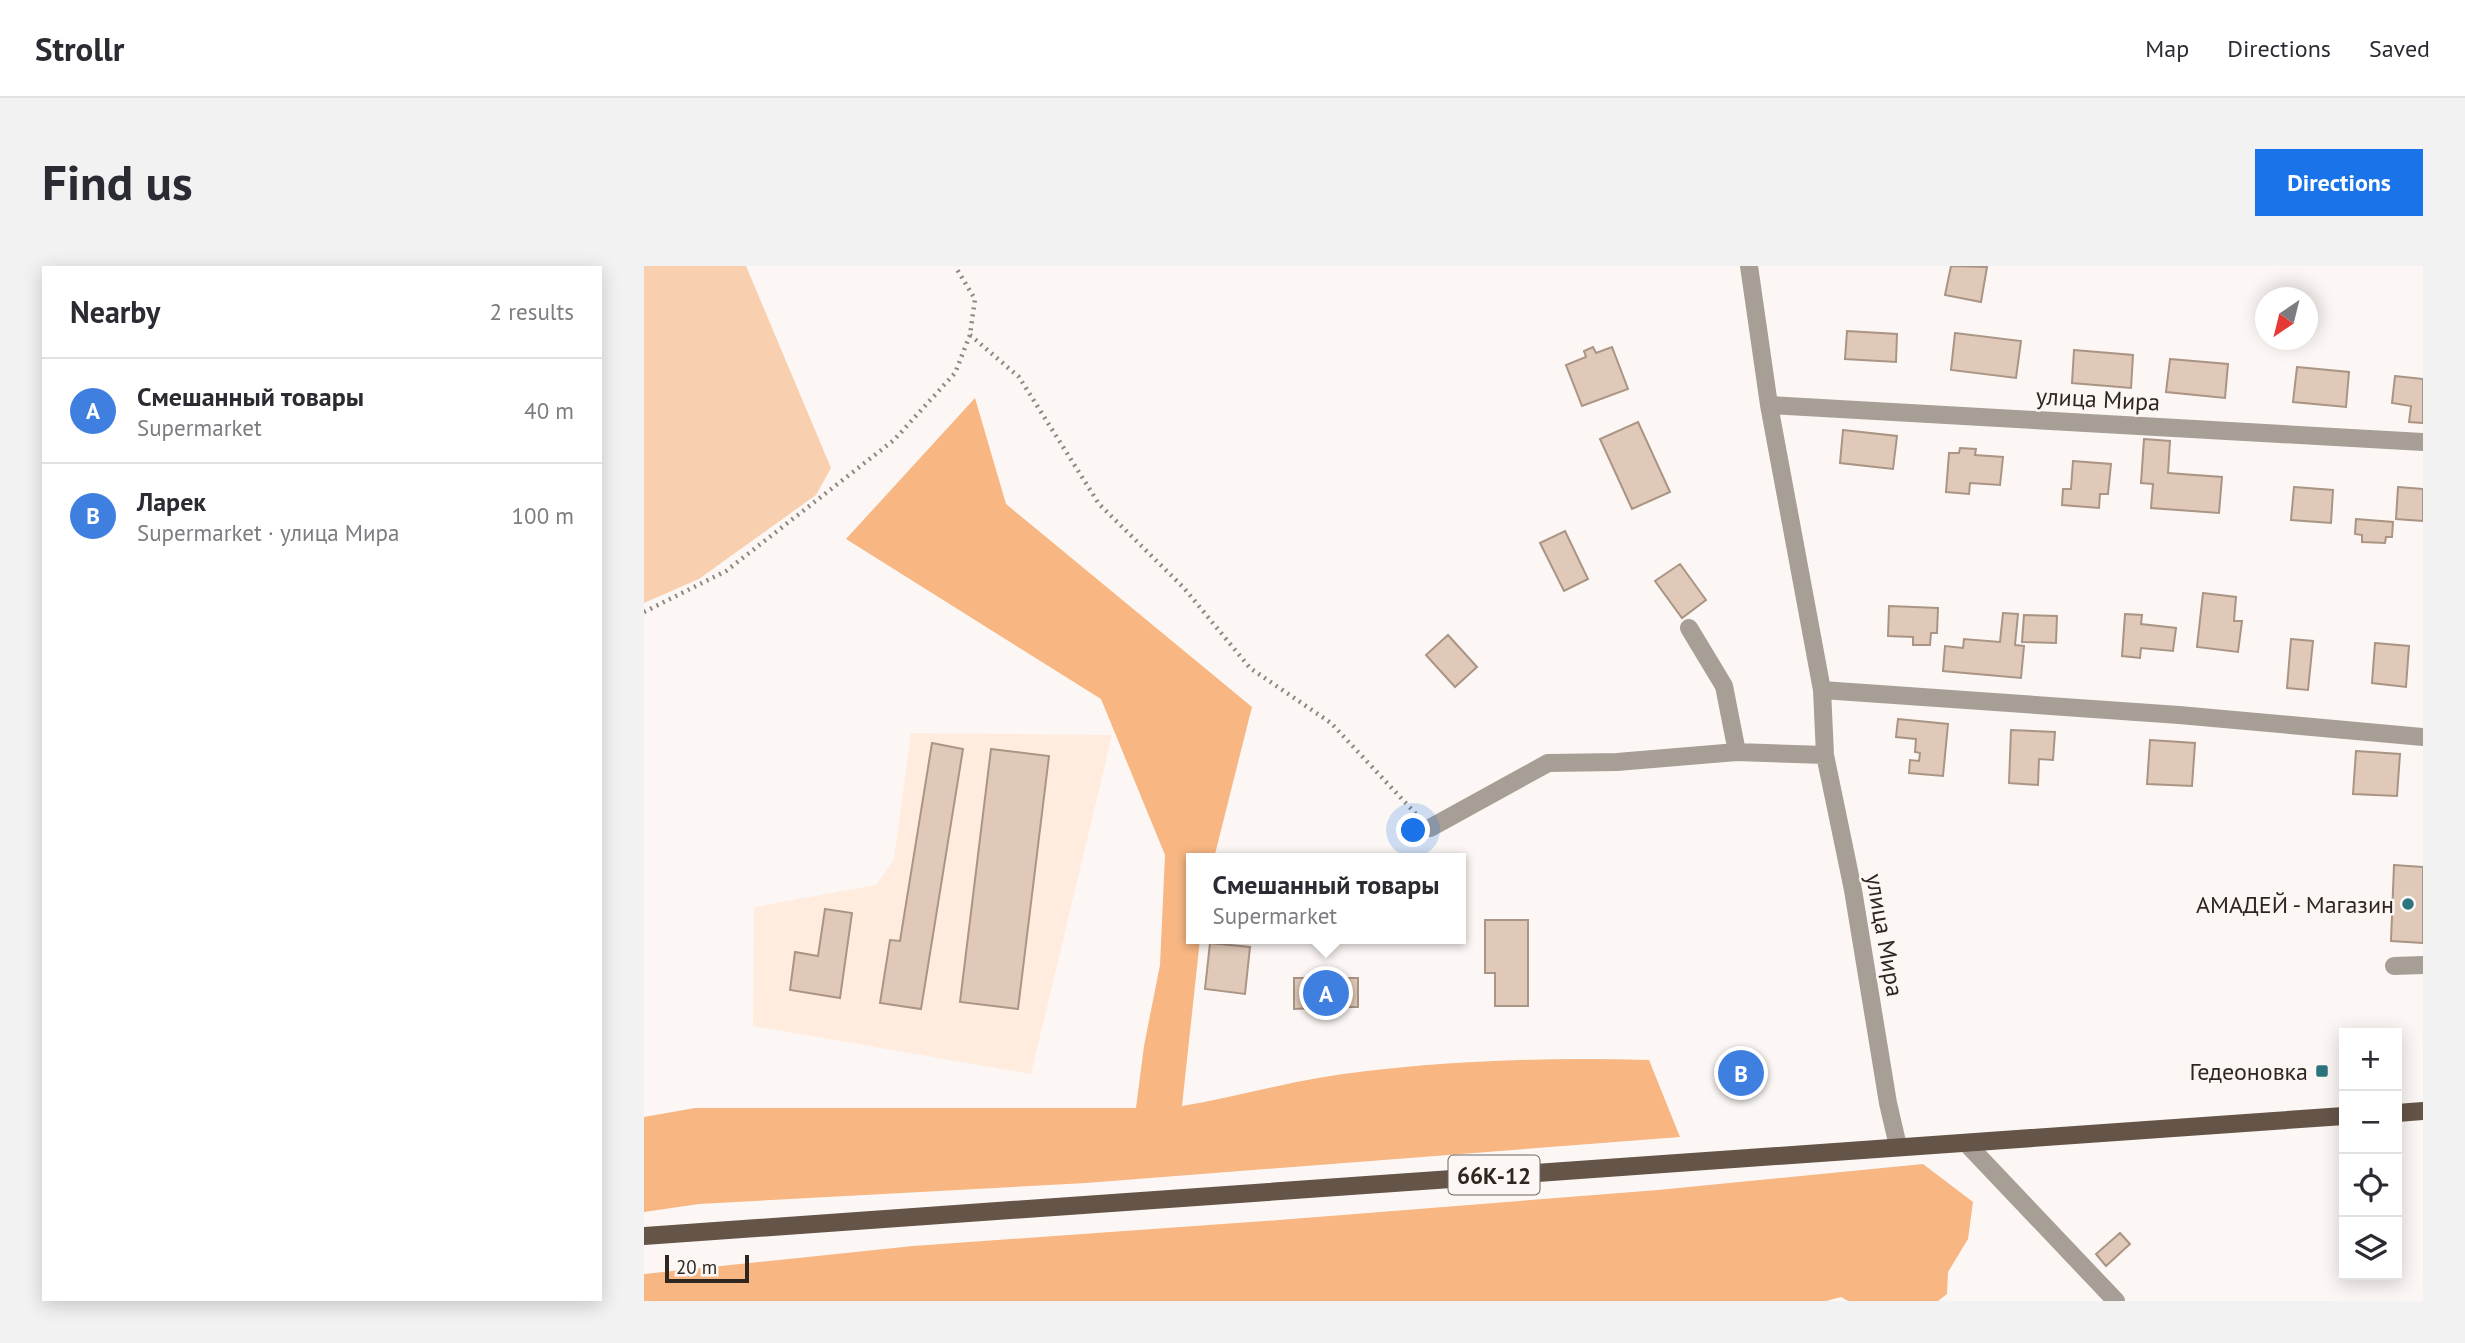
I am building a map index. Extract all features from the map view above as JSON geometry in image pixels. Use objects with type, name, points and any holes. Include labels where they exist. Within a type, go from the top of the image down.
[{"type":"main road","points":[[2402,1113],[2423,1111]]},
{"type":"main road","name":"66К-12","points":[[644,1236],[2339,1116]]},
{"type":"street","name":"улица Мира","points":[[1749,266],[1769,405],[1822,690],[1825,755],[1853,890],[1888,1103],[1898,1146]]},
{"type":"street","name":"улица Мира","points":[[1769,405],[2423,442]]},
{"type":"street","points":[[1689,628],[1724,686],[1737,752]]},
{"type":"street","points":[[1822,690],[2179,715],[2423,737]]},
{"type":"street","points":[[1430,828],[1548,763],[1617,762],[1737,752],[1825,755]]},
{"type":"street","points":[[2394,966],[2423,965]]},
{"type":"street","points":[[1966,1143],[2116,1301]]},
{"type":"path","points":[[644,612],[726,571],[894,440],[956,373],[970,335],[975,299],[955,266]]},
{"type":"path","points":[[970,335],[1019,377],[1099,504],[1184,588],[1250,667],[1331,723],[1430,828]]},
{"type":"shaded area","points":[[644,266],[746,266],[831,468],[816,495],[699,579],[644,603]]},
{"type":"shaded area","points":[[975,398],[1006,504],[1252,707],[1215,853],[1186,853],[1186,944],[1199,944],[1182,1106],[1358,1072],[1525,1060],[1649,1060],[1680,1137],[1086,1183],[699,1204],[644,1212],[644,1117],[695,1108],[1136,1108],[1144,1046],[1160,965],[1165,855],[1101,699],[846,539]]},
{"type":"shaded area","points":[[911,733],[1112,735],[1031,1074],[753,1026],[754,907],[876,885],[894,859]]},
{"type":"shaded area","points":[[1923,1164],[1973,1202],[1968,1239],[1948,1272],[1947,1294],[1938,1301],[1848,1301],[1841,1297],[1826,1301],[644,1301],[644,1274],[913,1246],[1658,1190]]},
{"type":"building","points":[[1951,266],[1987,267],[1981,302],[1945,295]]},
{"type":"building","points":[[1847,331],[1897,334],[1896,362],[1845,359]]},
{"type":"building","points":[[1955,333],[2021,341],[2016,378],[1951,370]]},
{"type":"building","points":[[1593,347],[1596,353],[1612,347],[1628,389],[1582,406],[1566,365],[1586,357],[1584,351]]},
{"type":"building","points":[[2074,350],[2133,355],[2131,388],[2072,383]]},
{"type":"building","points":[[2170,359],[2228,364],[2225,398],[2166,392]]},
{"type":"building","points":[[2297,367],[2349,372],[2346,407],[2293,402]]},
{"type":"building","points":[[2395,376],[2423,379],[2423,423],[2409,422],[2411,406],[2392,403]]},
{"type":"building","points":[[1638,422],[1670,492],[1632,509],[1600,439]]},
{"type":"building","points":[[1843,430],[1897,436],[1893,469],[1840,463]]},
{"type":"building","points":[[2144,439],[2170,441],[2168,473],[2222,477],[2219,513],[2151,508],[2153,484],[2141,483]]},
{"type":"building","points":[[1960,448],[1976,449],[1975,455],[2003,457],[2000,485],[1970,483],[1969,494],[1946,492],[1949,453],[1959,453]]},
{"type":"building","points":[[2073,461],[2111,464],[2108,494],[2100,494],[2099,508],[2062,505],[2063,489],[2071,489]]},
{"type":"building","points":[[2294,487],[2333,490],[2331,523],[2291,520]]},
{"type":"building","points":[[2398,487],[2423,489],[2423,521],[2396,519]]},
{"type":"building","points":[[2356,519],[2393,522],[2392,537],[2386,537],[2385,543],[2362,542],[2362,535],[2355,534]]},
{"type":"building","points":[[1565,531],[1588,579],[1564,591],[1540,543]]},
{"type":"building","points":[[1680,564],[1706,600],[1682,618],[1655,581]]},
{"type":"building","points":[[2203,593],[2236,597],[2234,621],[2242,621],[2238,652],[2197,647]]},
{"type":"building","points":[[1889,606],[1938,608],[1937,633],[1931,633],[1930,645],[1913,645],[1913,637],[1888,636]]},
{"type":"building","points":[[2003,613],[2018,614],[2015,645],[2024,646],[2021,678],[1943,671],[1945,646],[1963,648],[1964,639],[2000,642]]},
{"type":"building","points":[[2125,614],[2142,615],[2141,624],[2176,628],[2173,651],[2141,648],[2140,658],[2122,656]]},
{"type":"building","points":[[2024,615],[2057,616],[2056,643],[2022,642]]},
{"type":"building","points":[[1448,635],[1477,667],[1455,687],[1426,655]]},
{"type":"building","points":[[2291,639],[2313,641],[2308,690],[2287,688]]},
{"type":"building","points":[[2375,643],[2409,646],[2406,687],[2372,683]]},
{"type":"building","points":[[1898,719],[1948,724],[1943,776],[1909,773],[1910,760],[1919,761],[1920,753],[1915,752],[1916,739],[1896,737]]},
{"type":"building","points":[[2011,730],[2055,732],[2053,760],[2039,759],[2038,785],[2009,783]]},
{"type":"building","points":[[2150,740],[2195,743],[2192,786],[2147,784]]},
{"type":"building","points":[[932,743],[963,749],[921,1009],[880,1003],[890,940],[900,941]]},
{"type":"building","points":[[991,749],[1049,756],[1018,1009],[960,1002]]},
{"type":"building","points":[[2356,751],[2400,754],[2397,796],[2353,794]]},
{"type":"building","name":"АМАДЕЙ - Магазин","points":[[2394,865],[2423,867],[2423,943],[2391,941]]},
{"type":"building","points":[[825,909],[852,913],[840,998],[790,990],[795,952],[818,956]]},
{"type":"building","points":[[1485,920],[1528,920],[1528,1006],[1495,1006],[1495,973],[1485,973]]},
{"type":"building","points":[[1210,944],[1250,947],[1245,994],[1205,989]]},
{"type":"building","points":[[1294,978],[1358,978],[1358,1007],[1334,1007],[1334,1017],[1317,1016],[1317,1008],[1294,1009]]},
{"type":"building","points":[[1759,1068],[1760,1083],[1724,1085],[1723,1070]]},
{"type":"building","points":[[2120,1233],[2130,1244],[2106,1266],[2096,1254]]},
{"type":"place","name":"АМАДЕЙ - Магазин","points":[[2408,904]]},
{"type":"place","name":"Смешанный товары","points":[[1326,993]]},
{"type":"place","name":"Гедеоновка","points":[[2322,1071]]},
{"type":"place","name":"Ларек","points":[[1741,1073]]}]
